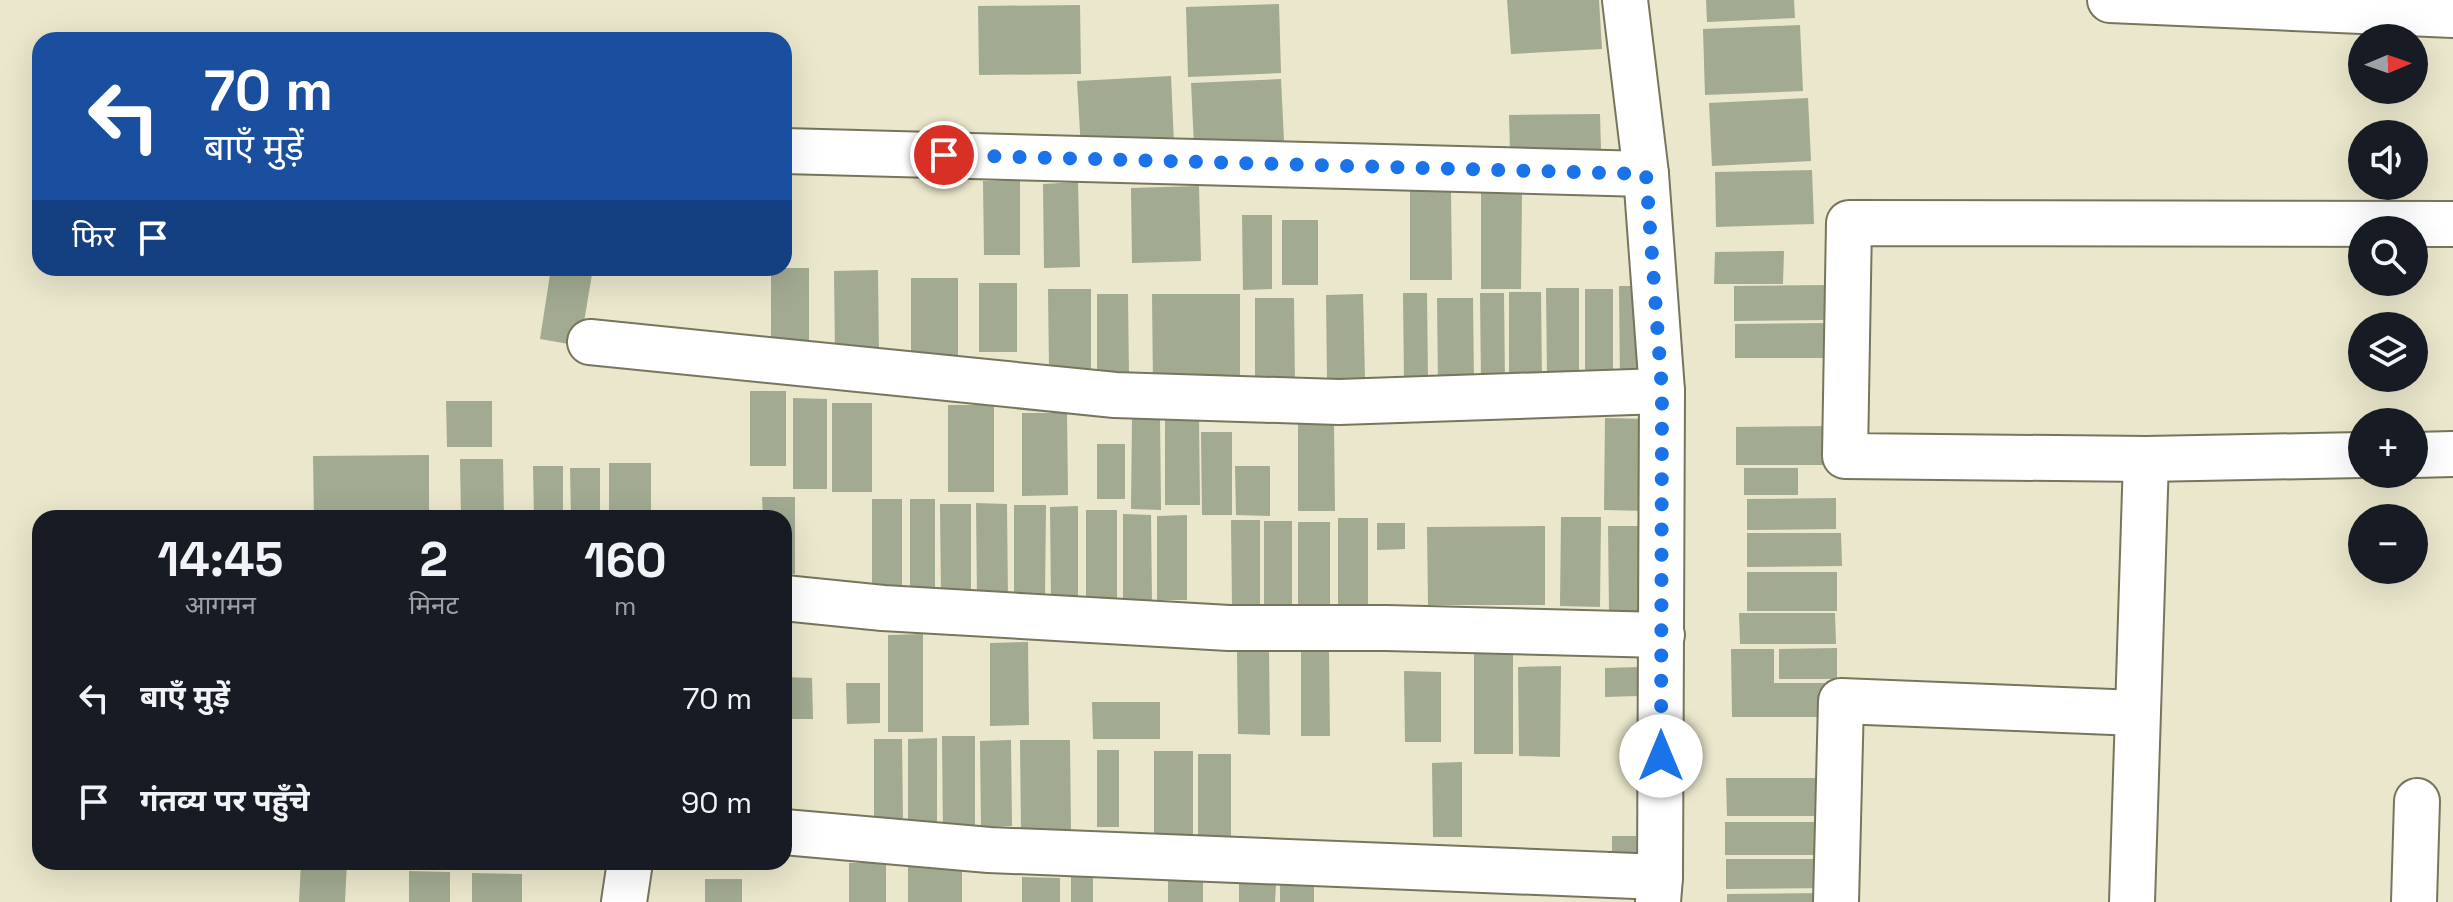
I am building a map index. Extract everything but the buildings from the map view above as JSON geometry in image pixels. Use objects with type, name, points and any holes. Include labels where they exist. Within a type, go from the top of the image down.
[{"type":"street","points":[[792,833],[989,850],[1659,889],[1662,391],[1646,174],[1625,0]]},
{"type":"street","points":[[2110,0],[2453,15]]},
{"type":"street","points":[[792,151],[1646,174]]},
{"type":"street","points":[[2348,455],[2146,459],[1845,456],[1849,223],[2453,224]]},
{"type":"street","points":[[590,342],[1115,395],[1339,402],[1662,391]]},
{"type":"street","points":[[2428,455],[2453,454]]},
{"type":"street","points":[[2132,902],[2146,459]]},
{"type":"street","points":[[792,599],[883,608],[1229,628],[1386,628],[1662,635]]},
{"type":"street","points":[[1836,902],[1841,701],[2137,713]]},
{"type":"street","points":[[2414,902],[2417,801]]},
{"type":"street","points":[[624,902],[629,870]]},
{"type":"route","points":[[944,155],[1646,174],[1662,391],[1661,756]]}]
